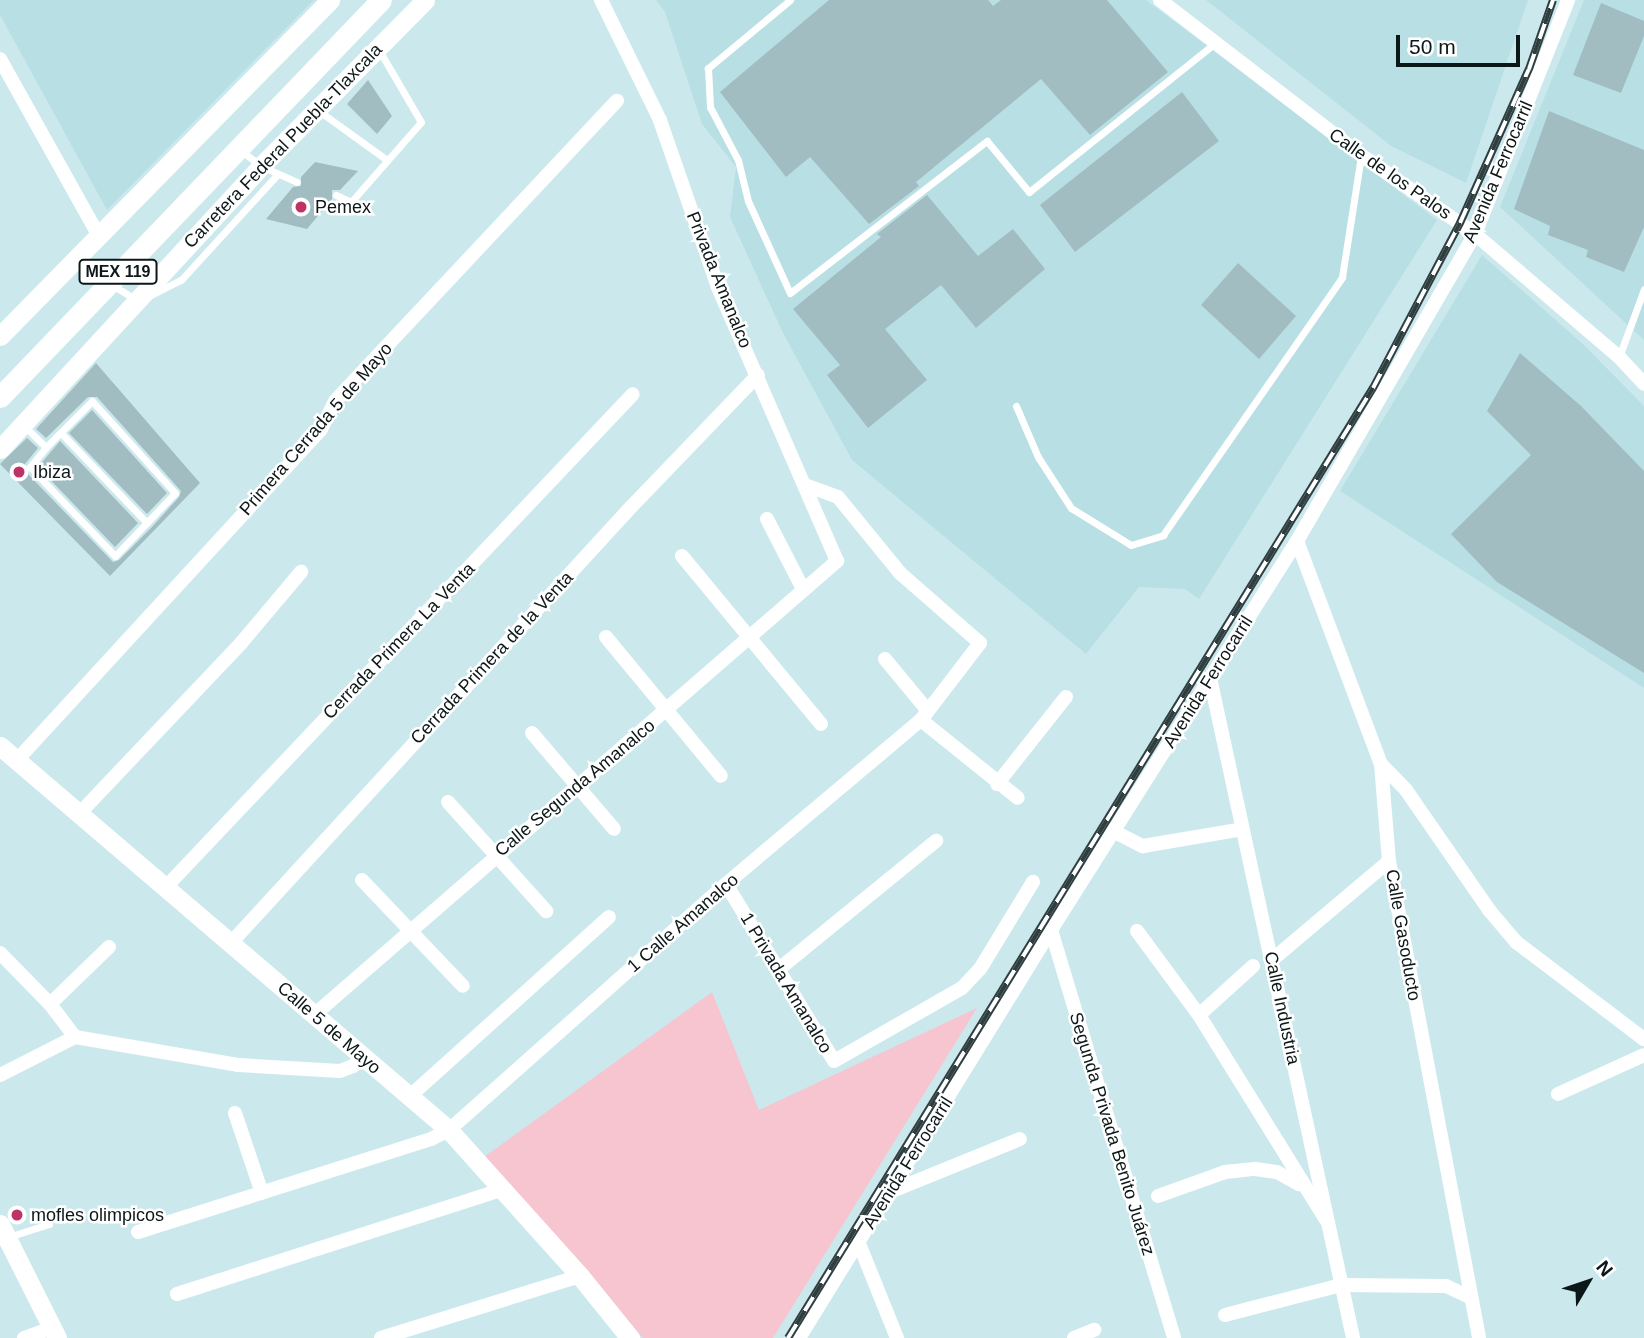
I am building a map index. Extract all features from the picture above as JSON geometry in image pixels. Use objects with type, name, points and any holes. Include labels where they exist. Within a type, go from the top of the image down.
[{"type":"main road","points":[[0,336],[330,0]]},
{"type":"main road","name":"Carretera Federal Puebla-Tlaxcala","points":[[0,397],[381,0]]},
{"type":"main road","name":"Carretera Federal Puebla-Tlaxcala","points":[[2,442],[22,425],[136,300],[269,171],[319,111],[425,0]]},
{"type":"main road","name":"Calle 5 de Mayo","points":[[0,746],[449,1130],[580,1276],[629,1338]]},
{"type":"main road","points":[[5,1238],[54,1333]]},
{"type":"street","name":"Privada Amanalco","points":[[601,0],[660,120],[718,287],[837,561]]},
{"type":"street","name":"Calle de los Palos","points":[[1160,0],[1361,155],[1475,234],[1619,357],[1644,384]]},
{"type":"street","name":"Avenida Ferrocarril","points":[[799,1338],[1051,930],[1297,541],[1475,234],[1568,0]]},
{"type":"street","points":[[0,59],[98,234]]},
{"type":"street","name":"Primera Cerrada 5 de Mayo","points":[[17,760],[321,429],[335,401],[617,101]]},
{"type":"street","name":"Cerrada Primera de la Venta","points":[[230,944],[631,507],[758,375]]},
{"type":"street","name":"Cerrada Primera La Venta","points":[[165,887],[633,394]]},
{"type":"street","name":"1 Calle Amanalco","points":[[138,1232],[431,1139],[449,1130],[726,884],[924,715],[980,643],[900,573],[838,497],[805,485]]},
{"type":"street","points":[[767,519],[803,589]]},
{"type":"street","name":"Calle Gasoducto","points":[[1297,541],[1381,764],[1389,861],[1479,1338]]},
{"type":"street","points":[[682,556],[821,724]]},
{"type":"street","name":"Calle Segunda Amanalco","points":[[314,1015],[837,561]]},
{"type":"street","points":[[79,814],[301,572]]},
{"type":"street","points":[[606,638],[664,712],[721,776]]},
{"type":"street","points":[[885,659],[924,715],[997,784],[1018,798]]},
{"type":"street","name":"Calle Industria","points":[[1210,678],[1353,1338]]},
{"type":"street","points":[[997,784],[1066,697]]},
{"type":"street","points":[[532,733],[614,829]]},
{"type":"street","points":[[1381,764],[1405,790],[1489,910],[1516,943],[1644,1039]]},
{"type":"street","points":[[448,802],[546,911]]},
{"type":"street","points":[[1113,831],[1143,846],[1243,829]]},
{"type":"street","points":[[779,969],[936,841]]},
{"type":"street","points":[[1272,960],[1389,861]]},
{"type":"street","points":[[362,880],[463,986]]},
{"type":"street","name":"1 Privada Amanalco","points":[[726,884],[834,1061],[962,988],[980,969],[1033,882]]},
{"type":"street","points":[[409,1097],[609,917]]},
{"type":"street","name":"Segunda Privada Benito Juárez","points":[[1051,930],[1174,1338]]},
{"type":"street","points":[[1137,931],[1199,1015],[1329,1226]]},
{"type":"street","points":[[50,1004],[109,947]]},
{"type":"street","points":[[0,954],[50,1004],[75,1037]]},
{"type":"street","points":[[1199,1015],[1252,966]]},
{"type":"street","points":[[0,1075],[75,1037],[238,1065],[340,1071],[363,1058]]},
{"type":"street","points":[[1558,1094],[1644,1055]]},
{"type":"street","points":[[235,1113],[262,1193]]},
{"type":"street","points":[[892,1191],[1020,1139]]},
{"type":"street","points":[[1158,1196],[1225,1172],[1255,1169],[1277,1172],[1302,1186]]},
{"type":"street","points":[[177,1294],[504,1189]]},
{"type":"street","points":[[858,1241],[897,1338]]},
{"type":"street","points":[[381,1338],[580,1276]]},
{"type":"street","points":[[1224,1315],[1340,1285],[1446,1286],[1470,1297]]},
{"type":"street","points":[[1074,1338],[1094,1330]]},
{"type":"street","points":[[24,1338],[54,1333]]},
{"type":"lane","points":[[790,0],[708,68],[710,107],[738,160],[748,201],[790,293],[987,141],[1029,192],[1215,43]]},
{"type":"lane","points":[[336,195],[351,202],[421,121],[378,49]]},
{"type":"lane","points":[[319,111],[387,160]]},
{"type":"lane","points":[[237,148],[269,171],[297,182]]},
{"type":"lane","points":[[1016,405],[1038,457],[1071,508],[1131,545],[1163,535],[1342,277],[1361,155]]},
{"type":"lane","points":[[108,283],[136,300]]},
{"type":"lane","points":[[1619,357],[1644,289]]},
{"type":"lane","points":[[92,401],[175,493],[114,556],[30,467],[46,447],[92,401]]},
{"type":"lane","points":[[22,425],[46,447]]},
{"type":"lane","points":[[61,433],[147,523]]},
{"type":"lane","points":[[5,1238],[49,1224]]},
{"type":"shaded area","points":[[0,0],[314,0],[107,210],[0,15]]},
{"type":"shaded area","points":[[656,0],[1146,0],[1437,220],[1199,599],[1185,589],[1139,587],[1086,654],[852,460],[783,333],[730,217],[736,167],[702,124],[665,12]]},
{"type":"shaded area","points":[[1206,0],[1528,0],[1466,183],[1391,146]]},
{"type":"shaded area","points":[[1584,0],[1644,0],[1644,340],[1500,207]]},
{"type":"shaded area","points":[[1482,255],[1585,346],[1644,406],[1644,688],[1340,491]]},
{"type":"shaded area","points":[[712,992],[759,1110],[977,1008],[773,1338],[643,1338],[484,1157]]},
{"type":"building","points":[[829,0],[988,0],[993,6],[1001,0],[1107,0],[1168,72],[1090,135],[1041,79],[916,182],[919,186],[869,224],[810,157],[786,177],[720,92]]},
{"type":"building","points":[[1601,3],[1644,21],[1644,36],[1621,93],[1573,75]]},
{"type":"building","points":[[368,80],[392,116],[377,134],[347,104]]},
{"type":"building","points":[[1182,92],[1219,141],[1075,252],[1040,205]]},
{"type":"building","points":[[1549,111],[1644,150],[1644,227],[1624,272],[1586,257],[1588,250],[1548,235],[1550,226],[1514,209]]},
{"type":"building","name":"Pemex","points":[[315,162],[358,171],[340,190],[332,190],[332,199],[307,229],[266,219],[293,187],[301,186],[301,177]]},
{"type":"building","points":[[927,195],[978,256],[1013,229],[1045,269],[976,328],[941,285],[885,329],[927,380],[868,428],[827,375],[840,365],[793,309],[881,237],[877,234]]},
{"type":"building","points":[[1238,263],[1296,316],[1259,359],[1201,305]]},
{"type":"building","points":[[1520,353],[1581,406],[1644,471],[1644,673],[1497,582],[1451,534],[1531,455],[1487,411]]},
{"type":"building","name":"Ibiza","points":[[96,363],[200,483],[110,576],[0,464],[27,438],[38,448],[25,464],[25,471],[113,562],[119,560],[152,527],[179,497],[181,491],[97,397],[88,397],[46,438],[36,429]]},
{"type":"building","name":"Ibiza","points":[[92,410],[167,493],[147,514],[69,433]]},
{"type":"building","name":"Ibiza","points":[[60,441],[138,523],[115,547],[38,467]]},
{"type":"railway","points":[[788,1338],[1373,388],[1460,223],[1529,69],[1553,0]]},
{"type":"place","name":"Pemex","points":[[301,207]]},
{"type":"place","name":"Ibiza","points":[[19,472]]},
{"type":"place","name":"mofles olimpicos","points":[[17,1215]]}]
